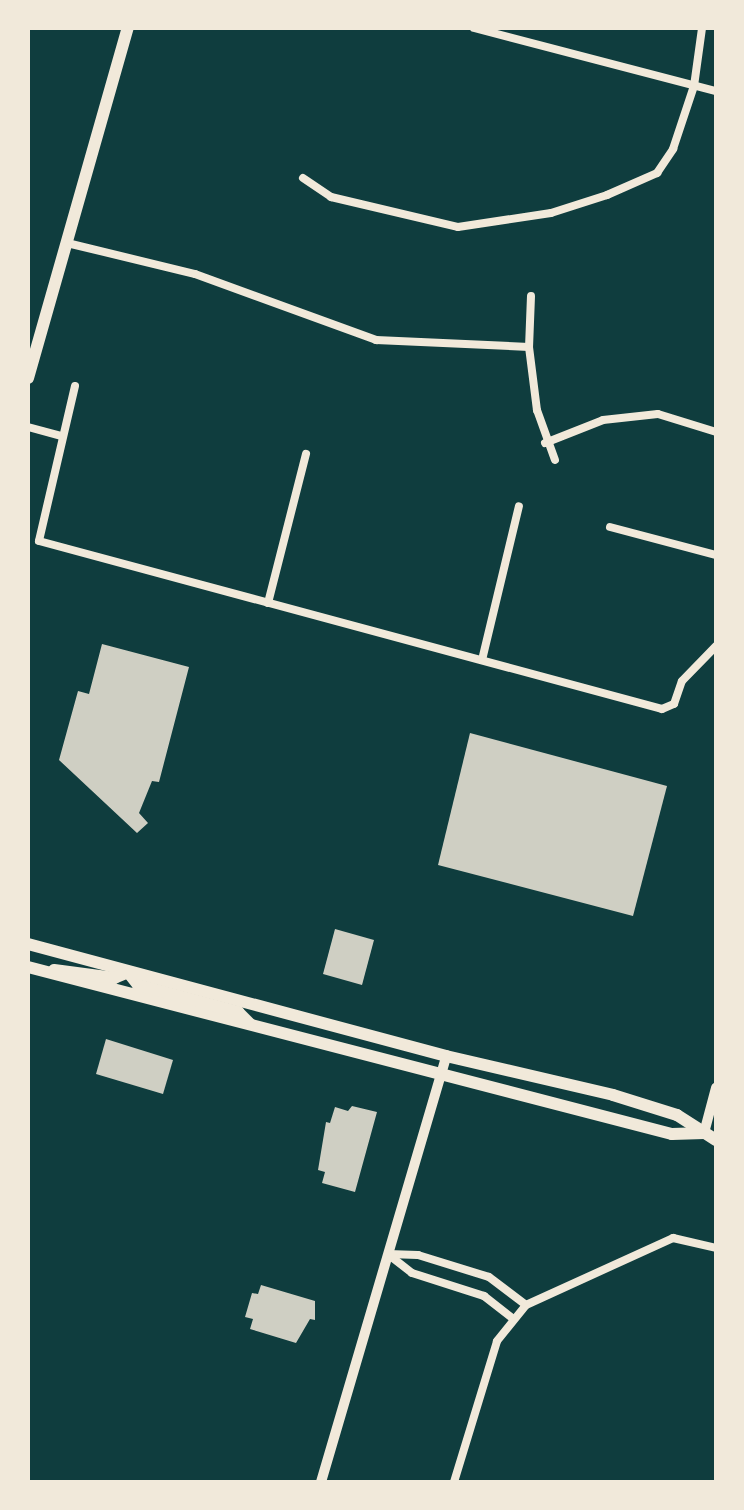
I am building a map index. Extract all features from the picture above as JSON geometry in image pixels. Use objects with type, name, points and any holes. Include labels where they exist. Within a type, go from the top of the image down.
[{"type":"main road","points":[[28,378],[128,28]]},
{"type":"main road","points":[[28,944],[446,1056],[659,1109],[716,1140]]},
{"type":"main road","points":[[34,969],[73,968],[114,978],[128,972]]},
{"type":"main road","points":[[34,969],[672,1134],[704,1133]]},
{"type":"main road","points":[[128,972],[138,985],[238,1012],[250,1024]]},
{"type":"street","points":[[474,28],[716,91]]},
{"type":"street","points":[[303,178],[331,197],[458,227],[551,213],[657,173],[673,149],[694,86],[702,28]]},
{"type":"street","points":[[67,243],[195,274],[376,340],[529,347]]},
{"type":"street","points":[[531,296],[529,347],[545,443],[555,460]]},
{"type":"street","points":[[75,386],[39,541],[662,709],[674,704],[682,681],[716,646]]},
{"type":"street","points":[[545,443],[603,420],[658,414],[716,432]]},
{"type":"street","points":[[28,427],[61,436]]},
{"type":"street","points":[[268,603],[306,454]]},
{"type":"street","points":[[482,660],[519,506]]},
{"type":"street","points":[[610,527],[716,555]]},
{"type":"street","points":[[321,1482],[446,1056]]},
{"type":"street","points":[[704,1133],[716,1088]]},
{"type":"street","points":[[454,1482],[497,1341],[512,1318],[526,1305],[673,1238],[716,1248]]},
{"type":"street","points":[[388,1254],[418,1255],[489,1277],[526,1305]]},
{"type":"street","points":[[388,1254],[412,1273],[484,1296],[512,1318]]},
{"type":"building","points":[[102,644],[189,667],[159,782],[152,781],[139,813],[148,823],[137,833],[59,760],[78,691],[89,694]]},
{"type":"building","points":[[470,733],[667,786],[633,916],[438,865]]},
{"type":"building","points":[[335,929],[374,940],[362,985],[323,974]]},
{"type":"building","points":[[106,1039],[173,1060],[163,1094],[96,1074]]},
{"type":"building","points":[[352,1106],[377,1112],[355,1192],[322,1183],[325,1172],[318,1170],[326,1122],[330,1123],[335,1107],[348,1111]]},
{"type":"building","points":[[261,1285],[315,1301],[315,1320],[310,1319],[296,1343],[250,1329],[253,1319],[245,1317],[252,1293],[258,1294]]}]
